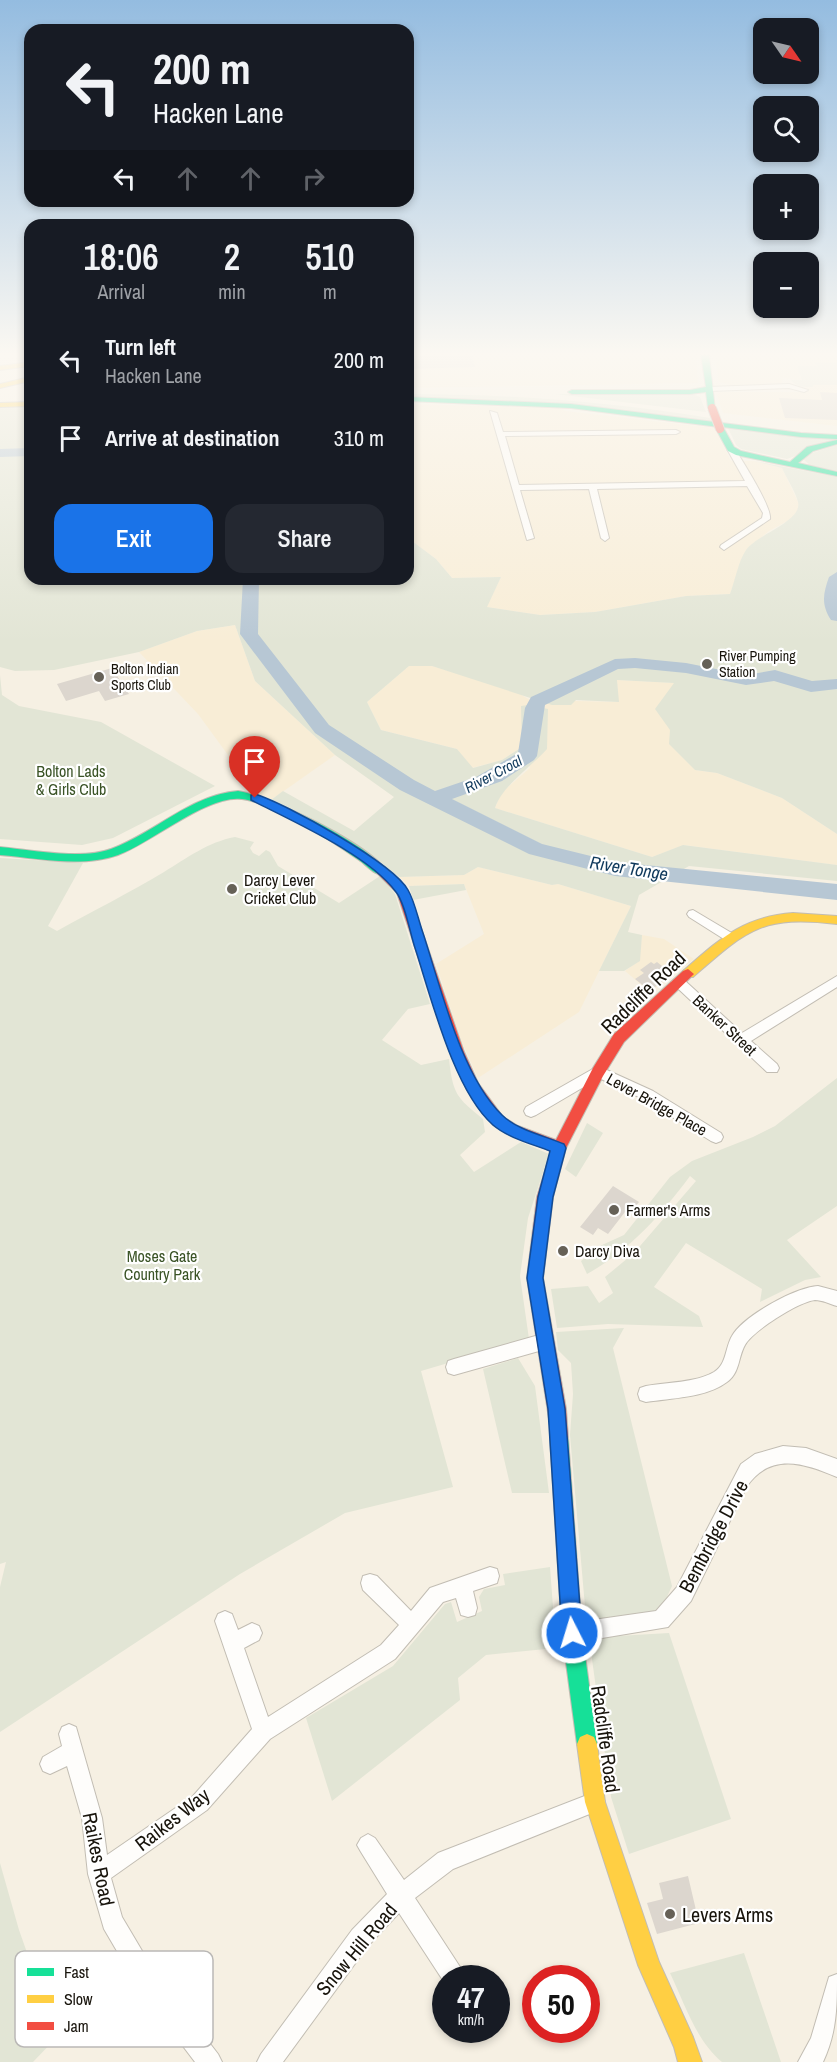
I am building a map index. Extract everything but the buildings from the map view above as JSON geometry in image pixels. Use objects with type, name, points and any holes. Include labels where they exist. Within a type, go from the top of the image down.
[{"type":"main road","points":[[739,451],[837,474]]},
{"type":"main road","points":[[791,465],[803,451]]},
{"type":"main road","points":[[0,851],[80,856],[112,853],[210,801],[238,795],[263,801],[324,833],[370,861],[402,891],[456,1052],[472,1086],[498,1120],[513,1130],[559,1148]]},
{"type":"main road","name":"Radcliffe Road","points":[[690,2062],[685,2045],[649,1965],[595,1802],[572,1633],[557,1409],[537,1292],[535,1264],[538,1240],[545,1197],[559,1148],[618,1038],[678,981],[731,938],[750,926],[772,920],[811,916],[837,920]]},
{"type":"street","points":[[505,451],[530,538]]},
{"type":"street","points":[[724,546],[766,519],[767,513],[732,451]]},
{"type":"street","points":[[517,488],[750,483]]},
{"type":"street","points":[[592,486],[605,538]]},
{"type":"street","points":[[693,914],[731,938]]},
{"type":"street","name":"Banker Street","points":[[678,981],[772,1068]]},
{"type":"street","points":[[741,1040],[837,981]]},
{"type":"street","points":[[531,1111],[598,1072]]},
{"type":"street","name":"Lever Bridge Place","points":[[598,1072],[648,1095],[716,1137]]},
{"type":"street","points":[[646,1394],[714,1381],[730,1369],[738,1341],[759,1321],[808,1295],[823,1294],[837,1299]]},
{"type":"street","points":[[454,1367],[545,1337]]},
{"type":"street","name":"Bembridge Drive","points":[[572,1633],[661,1620],[684,1594],[741,1480],[752,1466],[774,1456],[801,1455],[837,1468]]},
{"type":"street","name":"Raikes Way","points":[[99,1874],[200,1803],[263,1732],[388,1652],[437,1595],[490,1576]]},
{"type":"street","points":[[370,1583],[411,1624]]},
{"type":"street","points":[[462,1586],[468,1608]]},
{"type":"street","points":[[225,1621],[263,1732]]},
{"type":"street","points":[[233,1643],[252,1633]]},
{"type":"street","name":"Raikes Road","points":[[50,1764],[72,1743],[92,1818],[99,1874],[112,1921],[129,1951]]},
{"type":"street","name":"Snow Hill Road","points":[[269,2062],[360,1938],[401,1896],[446,1861],[595,1802]]},
{"type":"street","points":[[368,1845],[446,1965]]},
{"type":"street","points":[[810,2062],[821,2043],[837,1985]]},
{"type":"street","name":"Raikes Road","points":[[198,2047],[210,2062]]},
{"type":"shaded area","points":[[414,451],[726,451],[731,461],[754,461],[782,468],[799,504],[798,511],[793,518],[769,531],[746,550],[730,594],[686,596],[595,612],[540,615],[486,607],[501,577],[452,578],[436,559],[414,542]]},
{"type":"shaded area","points":[[235,625],[255,681],[335,755],[271,800],[248,790],[259,782],[239,770],[198,714],[139,652],[197,631]]},
{"type":"shaded area","points":[[409,666],[432,666],[515,691],[530,700],[618,702],[617,680],[675,683],[670,730],[695,770],[717,773],[782,798],[837,834],[837,865],[684,845],[652,857],[495,808],[501,793],[530,768],[522,747],[502,760],[472,768],[457,749],[381,730],[367,702]]},
{"type":"shaded area","points":[[478,867],[552,885],[558,884],[631,906],[579,1012],[478,1078],[461,1040],[436,964],[484,934],[464,884],[409,886],[399,877],[464,875]]},
{"type":"shaded area","points":[[642,935],[664,939],[694,959],[650,992],[625,971],[639,961]]},
{"type":"green space","points":[[0,451],[24,451],[24,585],[414,585],[414,542],[436,559],[452,578],[501,577],[487,607],[540,615],[595,612],[686,596],[730,594],[746,550],[751,544],[786,522],[798,509],[797,498],[782,468],[754,461],[837,477],[837,834],[782,798],[717,773],[695,770],[669,744],[670,730],[655,709],[674,683],[617,680],[619,702],[576,700],[571,705],[552,705],[432,666],[409,666],[367,702],[381,730],[457,749],[473,768],[502,760],[522,747],[521,706],[548,709],[547,749],[510,784],[495,808],[652,857],[683,845],[837,865],[837,881],[689,866],[639,895],[628,932],[642,935],[640,961],[624,971],[599,971],[631,906],[558,884],[552,885],[478,867],[464,875],[399,877],[380,862],[271,800],[283,791],[354,831],[394,797],[335,755],[255,681],[235,625],[197,631],[139,652],[54,670],[15,671],[0,667]]},
{"type":"green space","points":[[751,451],[807,451],[787,459]]},
{"type":"green space","points":[[818,451],[837,451],[837,471],[810,465],[803,459],[806,455]]},
{"type":"green space","name":"Bolton Lads & Girls Club","points":[[0,675],[2,695],[19,706],[101,722],[215,786],[113,838],[82,845],[0,839]]},
{"type":"green space","name":"Moses Gate Country Park","points":[[235,837],[254,842],[250,848],[259,856],[266,850],[270,852],[278,866],[339,903],[380,876],[395,894],[430,1004],[408,1009],[382,1040],[421,1065],[449,1059],[457,1094],[483,1119],[485,1132],[460,1155],[474,1172],[521,1142],[549,1154],[528,1218],[520,1276],[529,1339],[421,1371],[453,1487],[345,1513],[240,1574],[0,1732],[0,1587],[6,1562],[0,1564],[0,858],[83,863],[48,926],[57,931],[198,851]]},
{"type":"green space","points":[[464,884],[466,890],[413,900],[409,886]]},
{"type":"green space","points":[[837,1078],[837,1206],[787,1240],[821,1277],[805,1280],[760,1302],[762,1289],[686,1243],[654,1287],[699,1316],[703,1327],[608,1324],[557,1328],[551,1289],[588,1286],[599,1303],[613,1293],[605,1277],[634,1253],[696,1181],[690,1176],[644,1231],[602,1265],[587,1274],[581,1261],[602,1245],[624,1235],[670,1177],[692,1161],[775,1126]]},
{"type":"green space","points":[[587,1123],[603,1133],[576,1177],[565,1169]]},
{"type":"green space","points":[[624,1328],[613,1348],[672,1586],[659,1614],[592,1623],[586,1618],[570,1435],[573,1394],[571,1363],[558,1350],[556,1332]]},
{"type":"green space","points":[[518,1358],[535,1386],[549,1493],[512,1493],[483,1369]]},
{"type":"green space","points":[[550,1567],[556,1648],[486,1655],[458,1678],[460,1700],[332,1801],[306,1718],[393,1666],[445,1604],[451,1602],[457,1622],[482,1611],[479,1597],[484,1589],[505,1585],[503,1574]]},
{"type":"green space","points":[[669,1633],[731,1819],[629,1854],[611,1797],[591,1652],[593,1643],[600,1637]]},
{"type":"green space","points":[[0,1863],[26,1951],[15,1951],[15,2047],[47,2047],[33,2062],[0,2062]]},
{"type":"green space","points":[[744,1953],[781,2062],[722,2062],[698,2032],[670,1973]]},
{"type":"waterway","name":"River Croal","points":[[0,453],[24,452]]},
{"type":"waterway","name":"River Croal","points":[[837,577],[830,598],[837,616]]},
{"type":"waterway","name":"River Tonge","points":[[251,585],[249,634],[322,729],[407,785],[536,849],[615,869],[837,892]]},
{"type":"waterway","name":"River Croal","points":[[435,797],[483,782],[517,764],[527,756],[534,708],[538,701],[615,664],[635,663],[686,668],[746,680],[775,675],[811,687],[837,684]]},
{"type":"traffic: fast","points":[[735,451],[837,474]]},
{"type":"traffic: fast","points":[[791,465],[807,451]]},
{"type":"traffic: fast","points":[[0,851],[58,856],[103,855],[126,847],[198,807],[221,798],[238,795],[251,797],[290,813],[334,838],[381,871]]},
{"type":"traffic: fast","points":[[559,1438],[572,1633],[587,1744]]},
{"type":"traffic: slow","points":[[688,974],[725,941],[761,922],[793,917],[837,920]]},
{"type":"traffic: slow","points":[[587,1744],[595,1802],[649,1965],[685,2045],[690,2062]]},
{"type":"traffic: jam","points":[[381,871],[402,891],[457,1052],[472,1086],[498,1121],[513,1130],[559,1148]]},
{"type":"traffic: jam","points":[[559,1438],[557,1409],[535,1278],[545,1197],[559,1148],[598,1072],[619,1038],[688,974]]},
{"type":"place","name":"River Pumping Station","points":[[707,664]]},
{"type":"place","name":"Bolton Indian Sports Club","points":[[99,677]]},
{"type":"place","name":"Darcy Lever Cricket Club","points":[[232,889]]},
{"type":"place","name":"Farmer's Arms","points":[[614,1210]]},
{"type":"place","name":"Darcy Diva","points":[[563,1251]]},
{"type":"place","name":"Levers Arms","points":[[670,1914]]},
{"type":"route","points":[[255,798],[324,833],[370,861],[402,891],[456,1052],[472,1086],[498,1120],[513,1130],[559,1148],[545,1197],[535,1278],[557,1409],[572,1633]]}]
